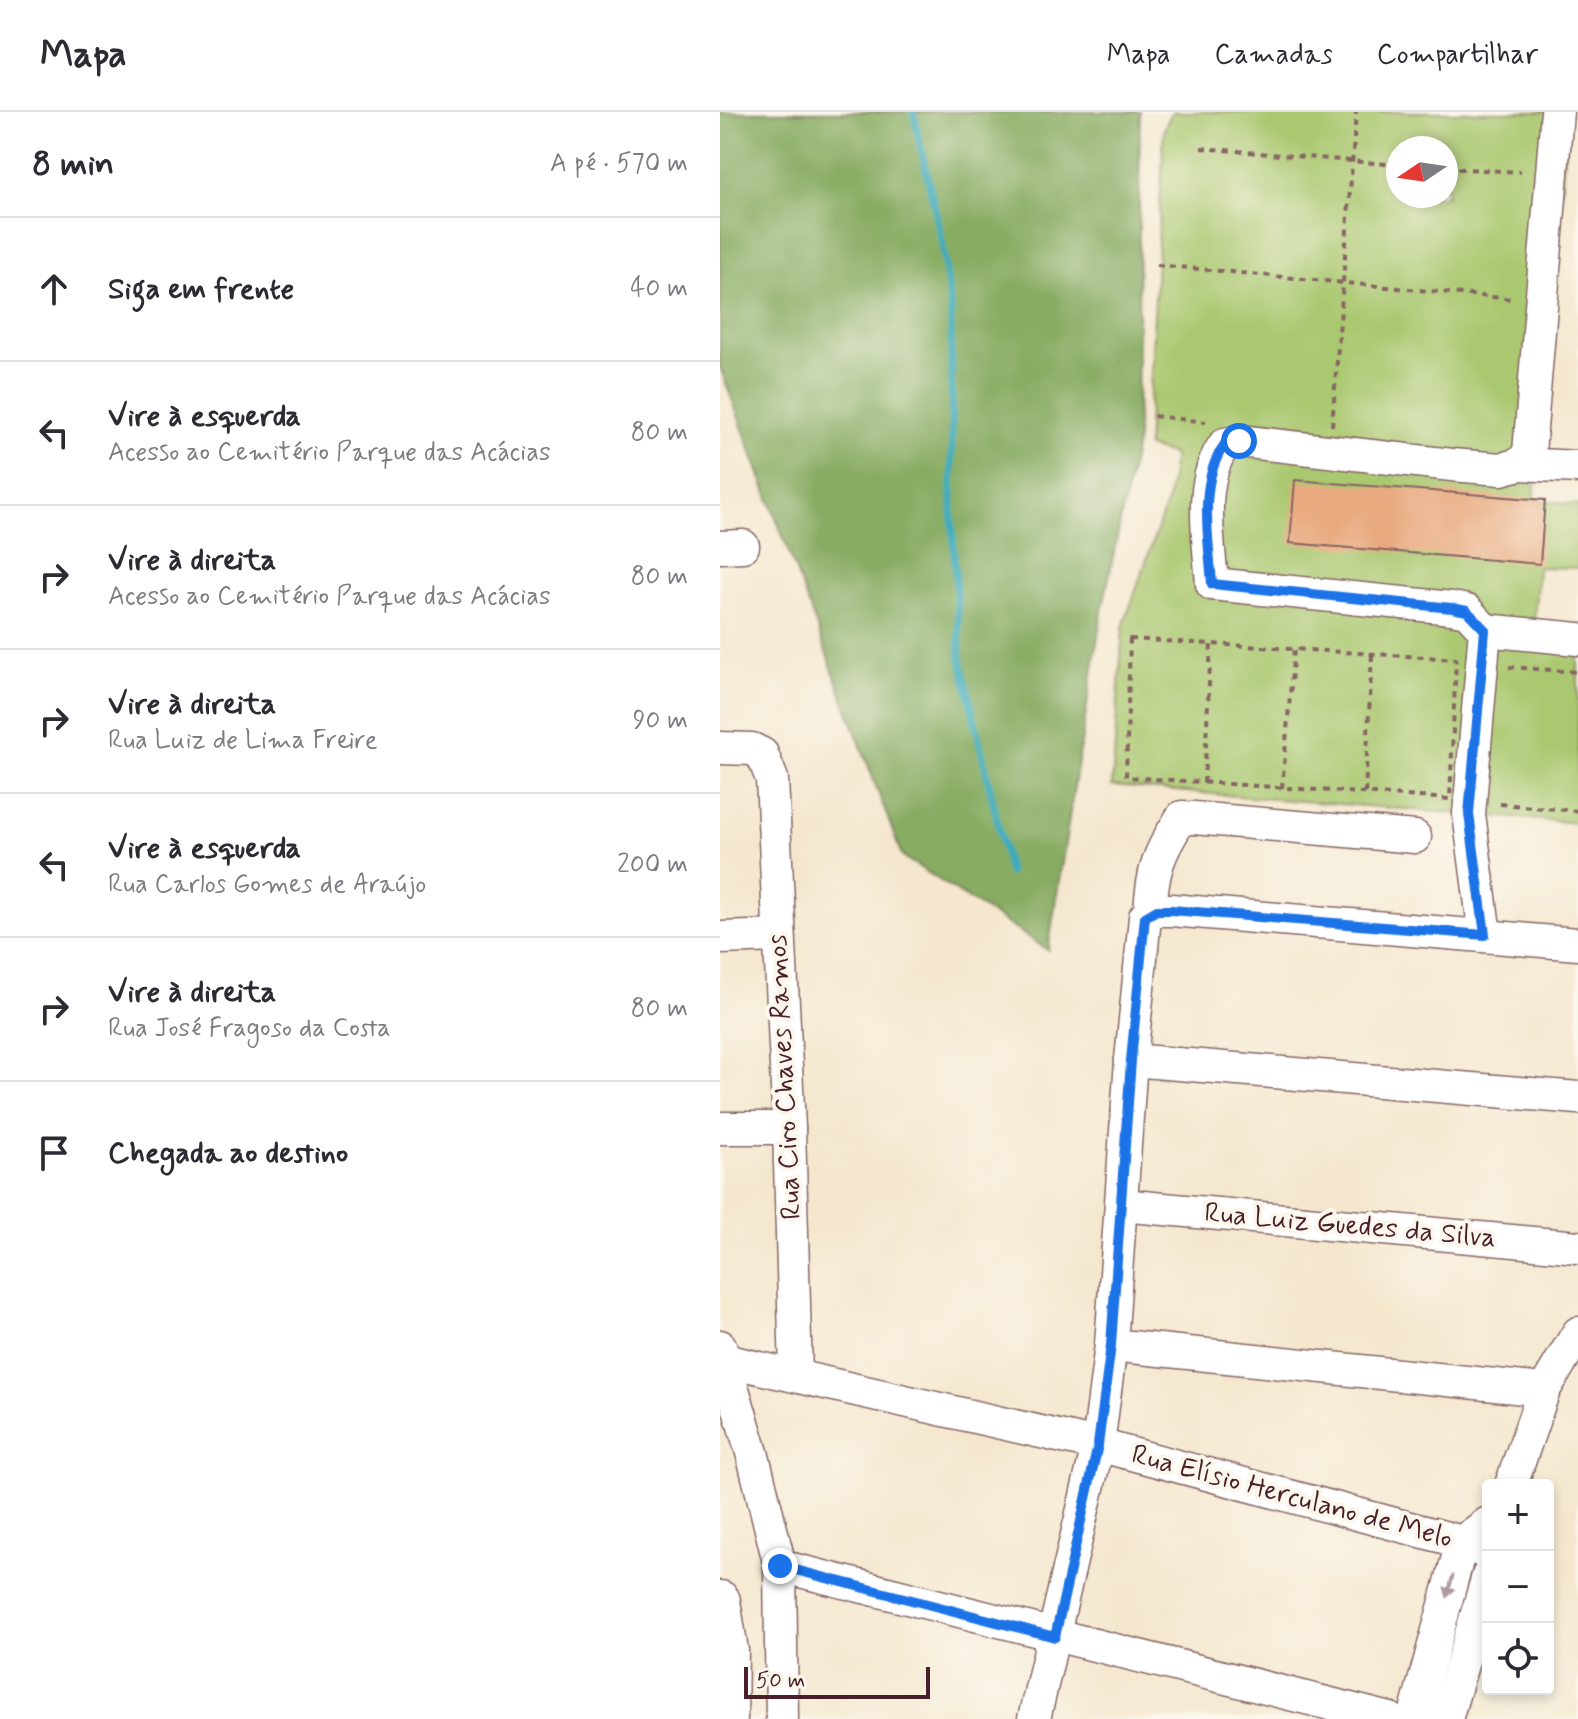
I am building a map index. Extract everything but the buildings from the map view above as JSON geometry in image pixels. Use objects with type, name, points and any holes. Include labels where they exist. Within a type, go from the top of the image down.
[{"type":"main road","points":[[720,1601],[728,1651],[727,1719]]},
{"type":"street","points":[[1520,464],[1529,453],[1557,112]]},
{"type":"street","points":[[1578,467],[1520,464],[1501,469],[1239,441],[1225,444],[1216,456],[1207,501],[1212,584],[1452,608],[1467,611],[1485,630],[1578,639]]},
{"type":"street","points":[[1485,630],[1469,814],[1485,935]]},
{"type":"street","name":"Rua Ciro Chaves Ramos","points":[[720,748],[752,749],[762,754],[772,779],[789,1128],[796,1375]]},
{"type":"street","points":[[1160,912],[1152,879],[1160,850],[1182,817],[1415,837]]},
{"type":"street","points":[[1034,1719],[1098,1445],[1111,1345],[1144,922],[1160,912],[1578,944]]},
{"type":"street","points":[[720,938],[778,936]]},
{"type":"street","points":[[1131,1060],[1578,1098]]},
{"type":"street","points":[[720,1128],[789,1128]]},
{"type":"street","name":"Rua Luiz Guedes da Silva","points":[[1121,1205],[1578,1247]]},
{"type":"street","points":[[1513,1479],[1544,1390],[1578,1333]]},
{"type":"street","points":[[1111,1345],[1544,1390]]},
{"type":"street","points":[[722,1355],[780,1566],[782,1719]]},
{"type":"street","name":"Rua Elísio Herculano de Melo","points":[[722,1355],[1098,1445],[1475,1548]]},
{"type":"street","points":[[1414,1719],[1475,1548]]},
{"type":"street","points":[[780,1566],[1390,1719]]},
{"type":"street","points":[[1446,1719],[1482,1596]]},
{"type":"path","points":[[1331,436],[1340,283],[1356,112]]},
{"type":"path","points":[[1201,148],[1386,164]]},
{"type":"path","points":[[1458,169],[1521,172],[1523,157]]},
{"type":"path","points":[[1157,265],[1513,299],[1513,314]]},
{"type":"path","points":[[1154,416],[1213,423]]},
{"type":"path","points":[[1130,639],[1294,649],[1456,659],[1450,799],[1126,777],[1130,639]]},
{"type":"path","points":[[1204,783],[1211,644]]},
{"type":"path","points":[[1282,788],[1294,649]]},
{"type":"path","points":[[1365,793],[1372,654]]},
{"type":"path","points":[[1508,682],[1509,667],[1578,672]]},
{"type":"path","points":[[1500,790],[1499,805],[1578,811]]},
{"type":"green space","points":[[720,112],[1140,112],[1137,439],[1102,611],[1048,950],[902,856],[720,367]]},
{"type":"green space","points":[[1172,112],[1568,112],[1534,499],[1578,505],[1578,568],[1538,567],[1533,635],[1578,641],[1578,823],[1112,786],[1123,627],[1168,499],[1174,455],[1147,447],[1164,129]]},
{"type":"waterway","points":[[913,112],[942,241],[951,311],[952,516],[960,655],[1009,873]]},
{"type":"route","points":[[780,1566],[1055,1637],[1098,1445],[1111,1345],[1131,1060],[1145,917],[1157,910],[1171,910],[1485,935],[1469,814],[1485,630],[1467,611],[1452,608],[1212,584],[1207,501],[1216,456],[1225,444],[1239,441]]}]
